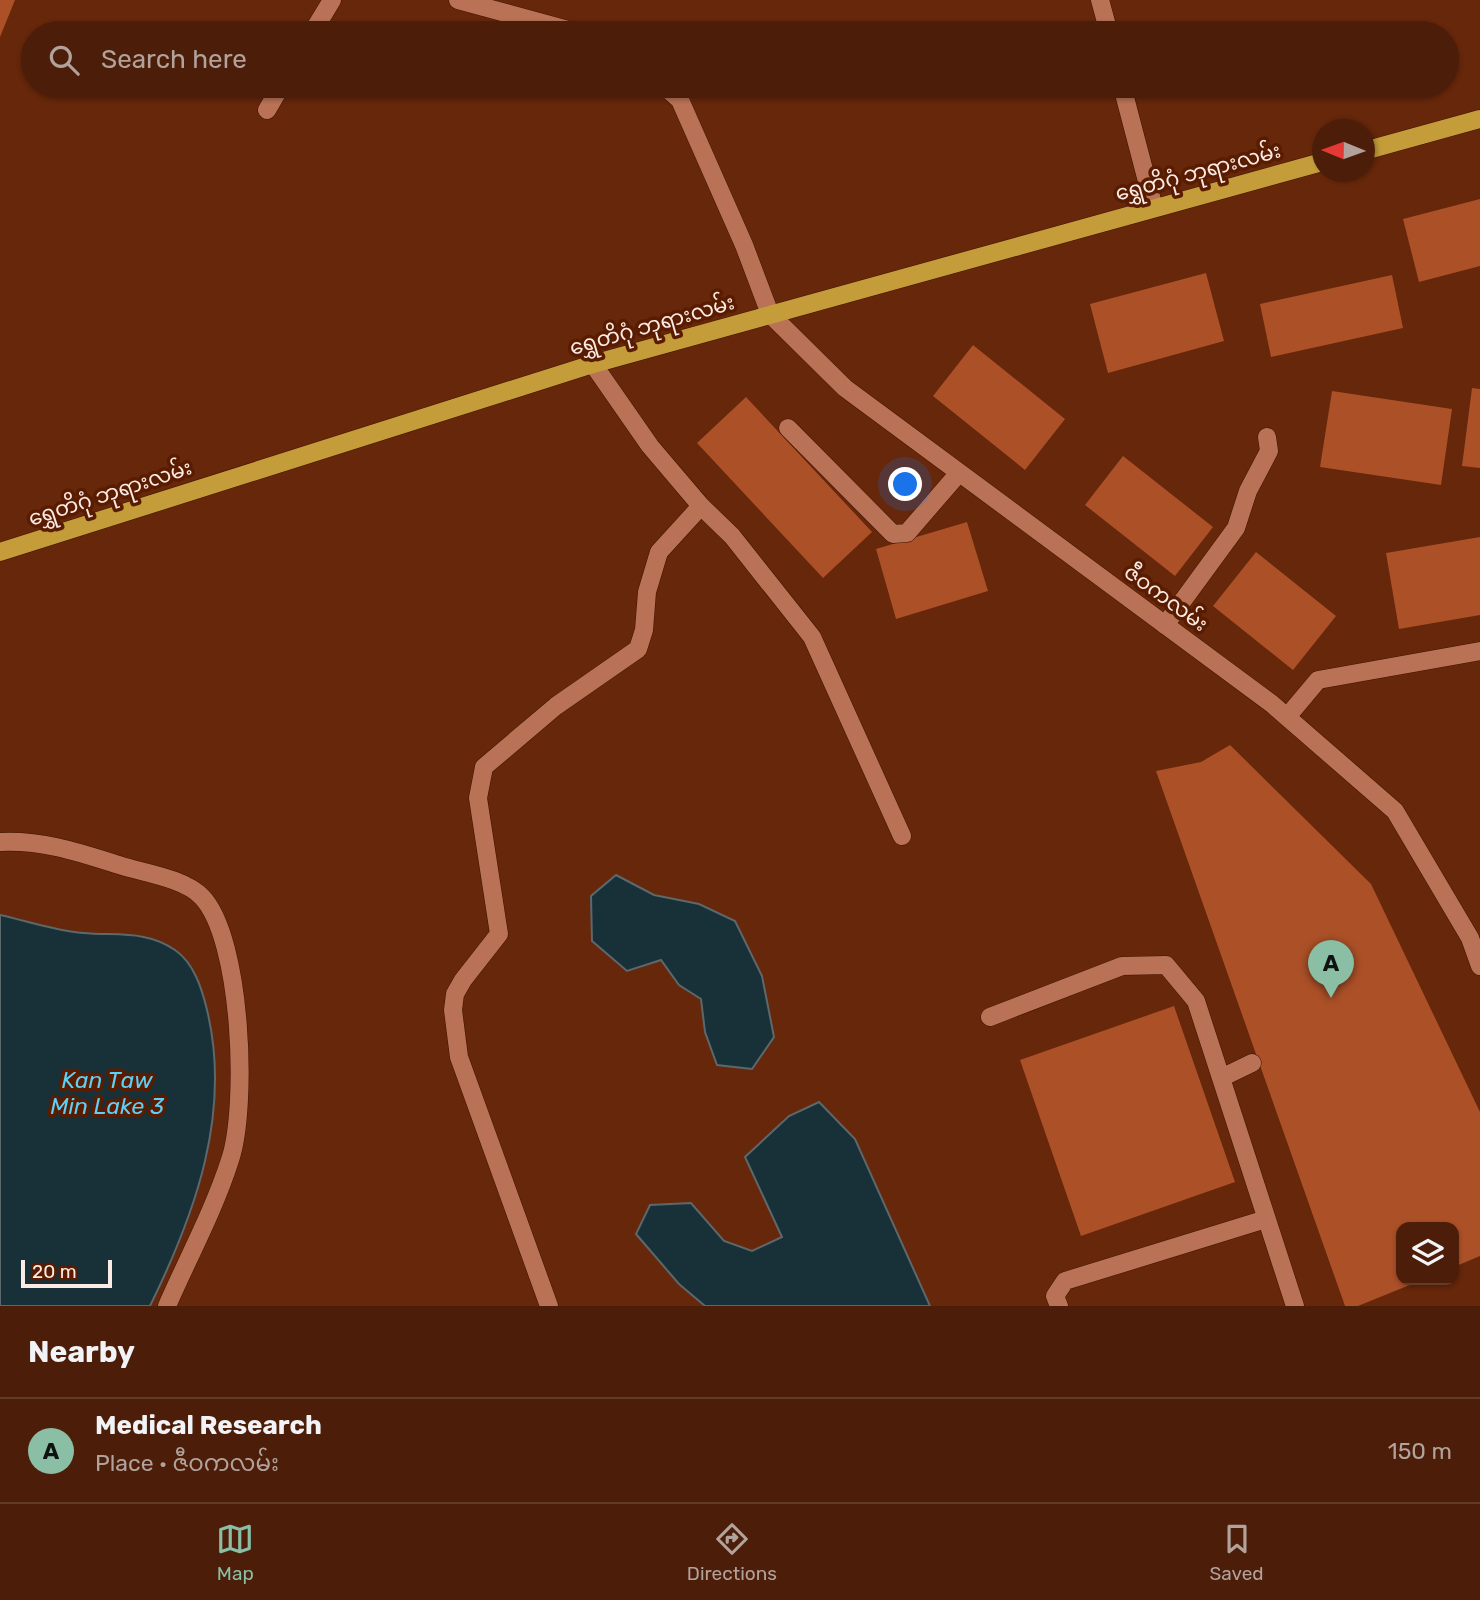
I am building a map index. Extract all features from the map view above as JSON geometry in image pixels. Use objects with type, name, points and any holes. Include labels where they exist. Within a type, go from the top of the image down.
[{"type":"main road","points":[[1375,147],[1480,119]]},
{"type":"main road","name":"ရွှေတိဂုံ ဘုရားလမ်း","points":[[0,552],[593,364],[1312,165]]},
{"type":"street","points":[[319,21],[332,0]]},
{"type":"street","points":[[464,1],[507,0]]},
{"type":"street","points":[[1100,0],[1106,21]]},
{"type":"street","points":[[464,1],[536,21]]},
{"type":"street","points":[[267,110],[274,98]]},
{"type":"street","points":[[678,98],[744,245],[770,314]]},
{"type":"street","points":[[1125,98],[1154,208]]},
{"type":"street","name":"ဇီဝကလမ်း","points":[[770,314],[845,388],[1287,717],[1395,811],[1470,938],[1480,965]]},
{"type":"street","points":[[593,364],[650,446],[701,506],[732,536],[812,637],[902,836]]},
{"type":"street","points":[[788,428],[892,534],[907,533],[958,474]]},
{"type":"street","points":[[1165,625],[1236,528],[1248,491],[1269,451],[1267,437]]},
{"type":"street","points":[[549,1306],[460,1057],[453,1010],[455,994],[463,980],[499,934],[478,784],[484,767],[556,706],[638,649],[644,629],[647,592],[659,552],[701,506]]},
{"type":"street","points":[[1287,717],[1318,680],[1480,651]]},
{"type":"street","points":[[0,842],[51,844],[182,885],[202,897],[219,928],[236,984],[237,1132],[230,1159],[167,1306]]},
{"type":"street","points":[[990,1017],[1122,966],[1166,965],[1196,1000],[1295,1306]]},
{"type":"street","points":[[1221,1078],[1252,1063]]},
{"type":"street","points":[[1059,1306],[1055,1296],[1065,1281],[1266,1219]]},
{"type":"water","points":[[616,875],[654,895],[699,904],[735,921],[762,976],[774,1037],[752,1069],[717,1065],[705,1032],[701,999],[679,985],[661,960],[627,971],[592,941],[591,896]]},
{"type":"water","name":"Kan Taw Min Lake 3","points":[[0,915],[73,932],[153,939],[182,955],[200,985],[214,1049],[212,1125],[194,1199],[150,1306],[0,1306]]},
{"type":"water","points":[[819,1102],[855,1139],[930,1306],[705,1306],[679,1284],[636,1234],[650,1205],[691,1203],[724,1241],[752,1251],[782,1237],[745,1157],[789,1116]]},
{"type":"building","points":[[0,0],[15,0],[0,37]]},
{"type":"building","points":[[1480,199],[1480,266],[1419,282],[1403,219]]},
{"type":"building","points":[[1206,273],[1224,341],[1108,373],[1090,304]]},
{"type":"building","points":[[1392,275],[1403,328],[1271,357],[1260,304]]},
{"type":"building","points":[[973,345],[1065,419],[1025,470],[933,396]]},
{"type":"building","points":[[1472,388],[1480,389],[1480,468],[1462,466]]},
{"type":"building","points":[[1332,391],[1452,409],[1441,485],[1320,467]]},
{"type":"building","points":[[746,397],[872,532],[823,578],[697,443]]},
{"type":"building","points":[[1123,456],[1213,527],[1175,576],[1085,505]]},
{"type":"building","points":[[967,522],[988,591],[896,619],[876,549]]},
{"type":"building","points":[[1480,537],[1480,615],[1399,629],[1386,553]]},
{"type":"building","points":[[1256,552],[1336,616],[1293,670],[1213,606]]},
{"type":"building","points":[[1230,745],[1371,884],[1480,1112],[1480,1256],[1459,1265],[1459,1222],[1396,1222],[1396,1285],[1410,1285],[1358,1306],[1345,1306],[1156,771],[1201,762]]},
{"type":"building","points":[[1174,1006],[1235,1182],[1081,1236],[1020,1060]]},
{"type":"place","name":"Medical Research","points":[[1331,998]]}]
